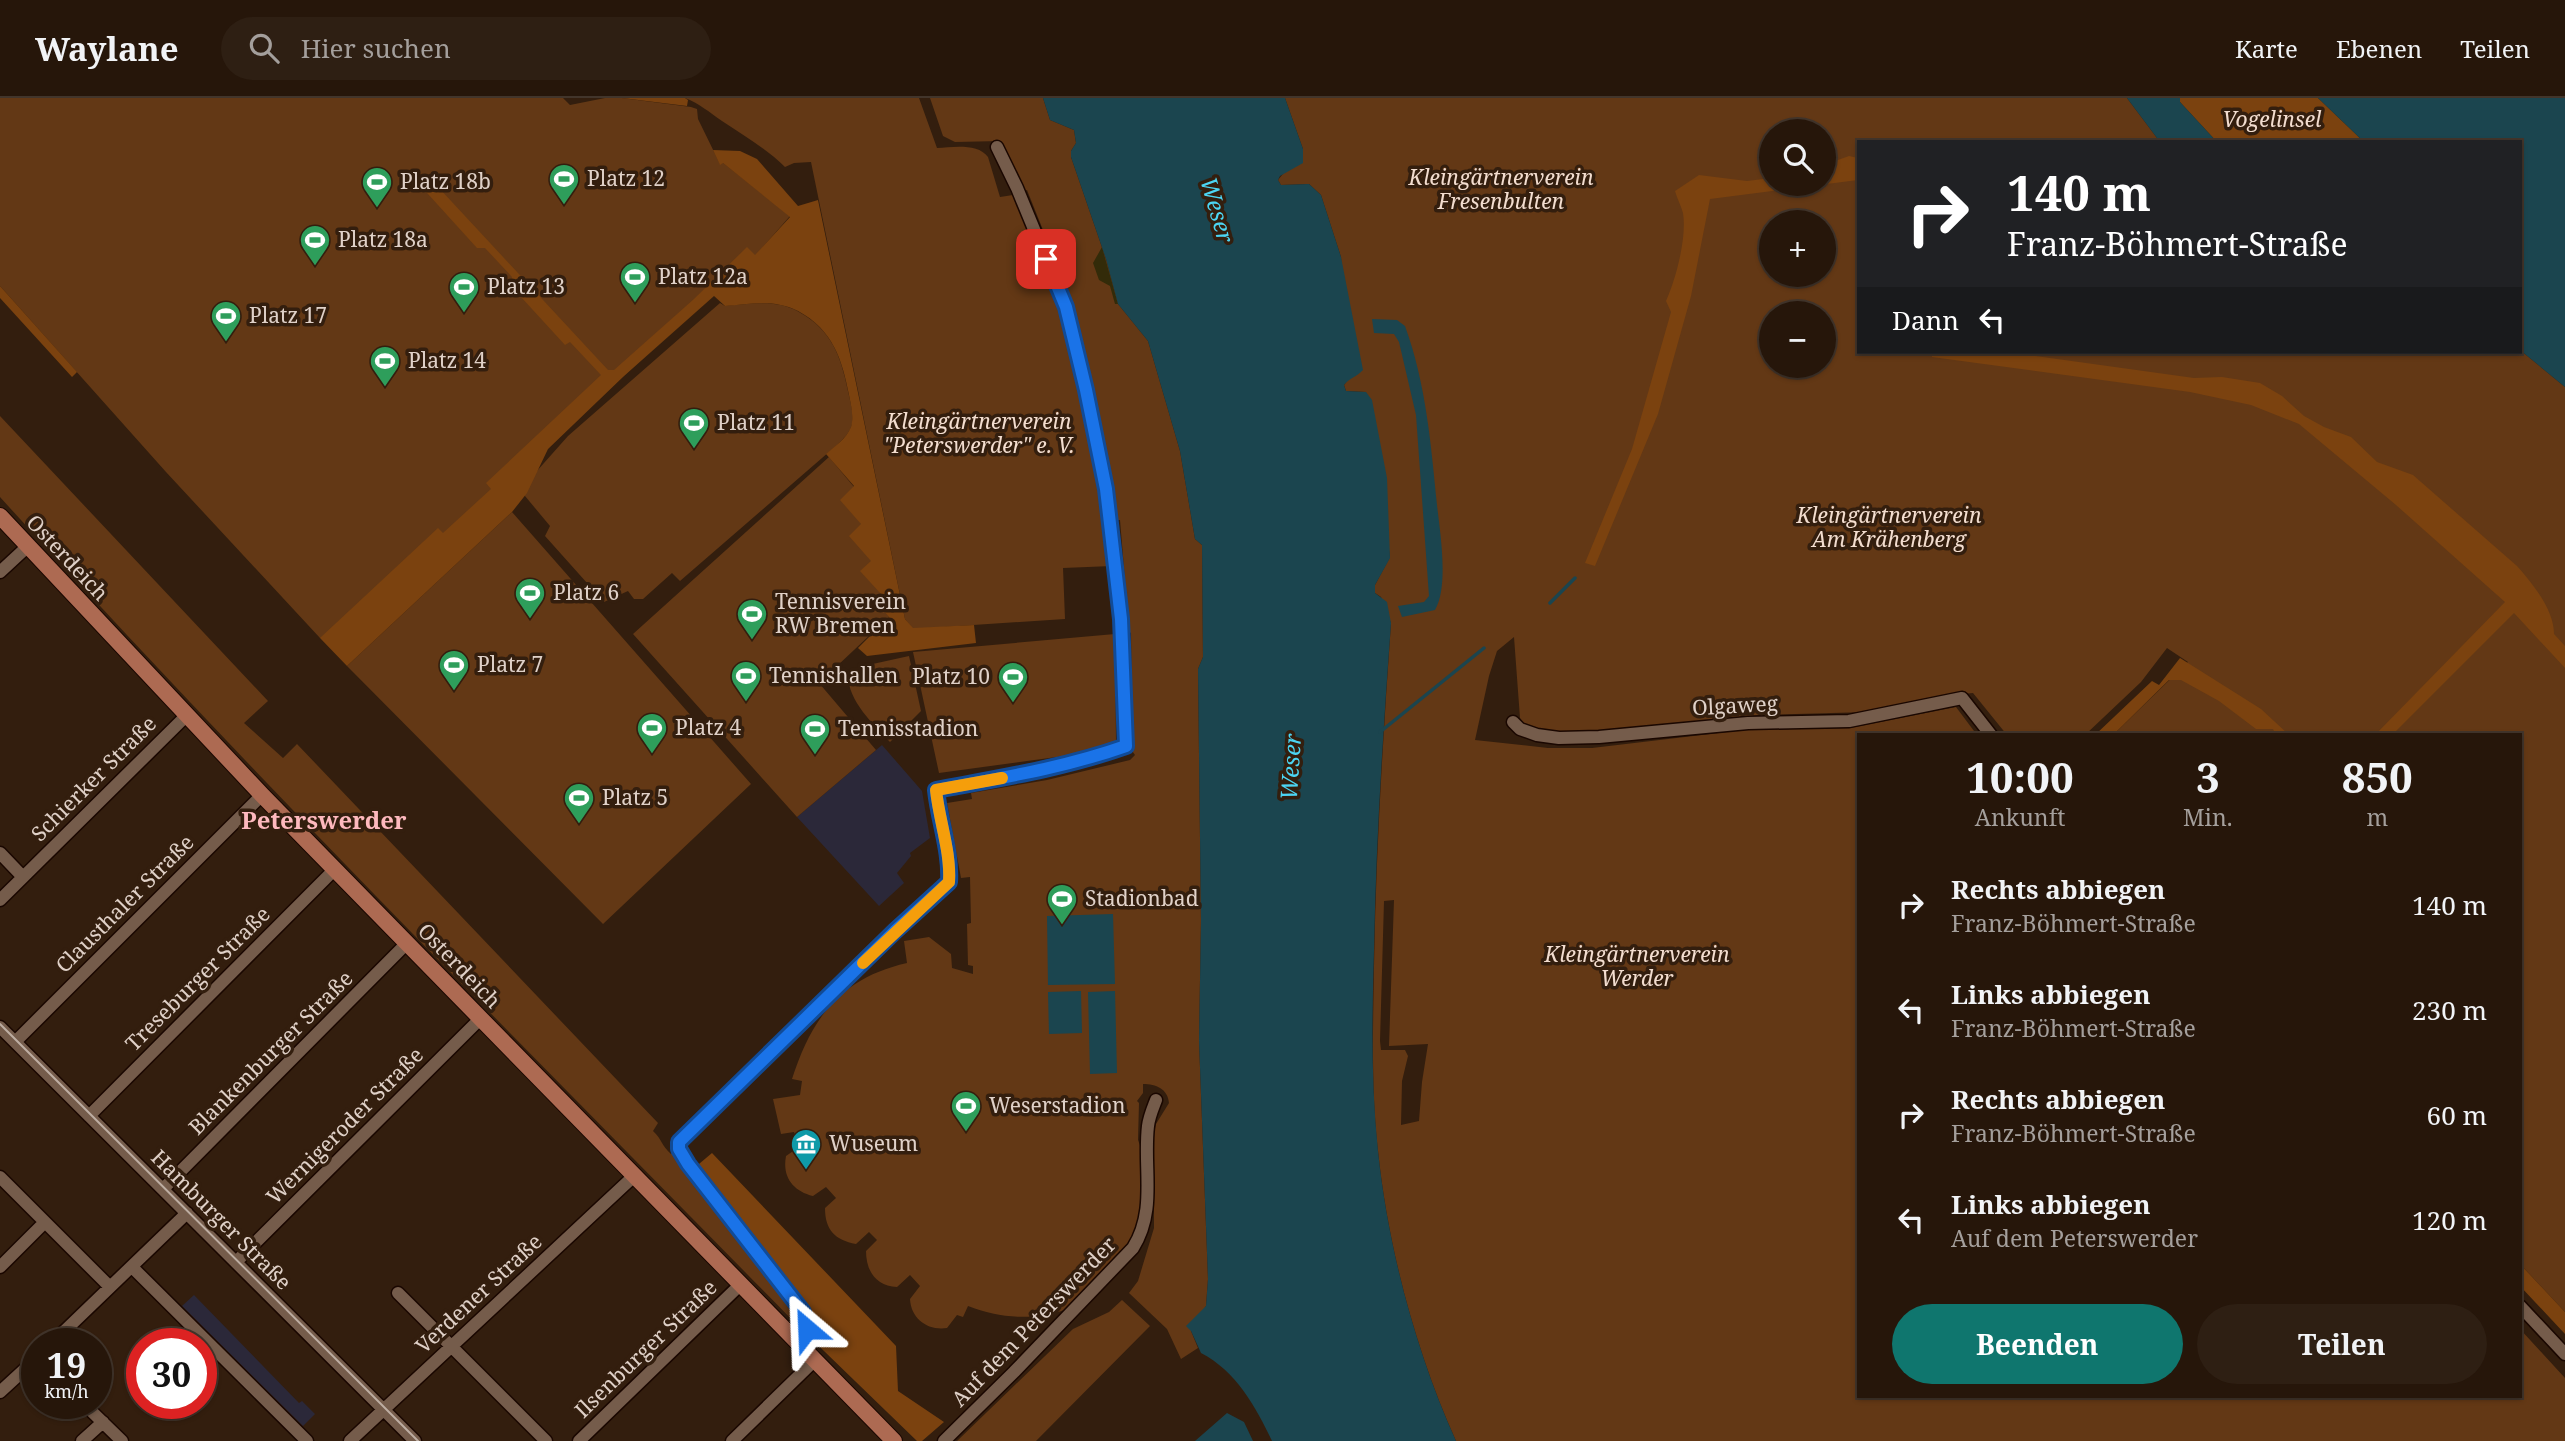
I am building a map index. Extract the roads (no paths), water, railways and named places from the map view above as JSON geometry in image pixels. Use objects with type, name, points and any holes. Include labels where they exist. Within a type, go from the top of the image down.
[{"type":"main road","name":"Osterdeich","points":[[0,516],[186,716],[894,1441]]},
{"type":"street","points":[[798,1344],[807,1329],[803,1312],[688,1164],[679,1149],[679,1142],[895,931],[949,882],[950,870],[938,814],[936,790],[1039,771],[1126,746],[1119,606],[1106,489],[1086,390],[1066,307],[1017,188],[997,147]]},
{"type":"street","points":[[0,572],[27,547]]},
{"type":"street","name":"Olgaweg","points":[[1513,722],[1520,729],[1537,735],[1559,738],[1599,737],[1748,723],[1849,721],[1962,698],[1989,733]]},
{"type":"street","name":"Schierker Straße","points":[[0,900],[186,716]]},
{"type":"street","name":"Clausthaler Straße","points":[[15,1042],[262,794]]},
{"type":"street","points":[[0,853],[23,877]]},
{"type":"street","name":"Treseburger Straße","points":[[89,1116],[335,869]]},
{"type":"street","name":"Blankenburger Straße","points":[[163,1189],[407,943]]},
{"type":"street","name":"Wernigeroder Straße","points":[[236,1262],[481,1018]]},
{"type":"street","name":"Hamburger Straße","points":[[0,1027],[415,1441]]},
{"type":"street","name":"Auf dem Peterswerder","points":[[944,1441],[1014,1372],[1133,1248],[1140,1237],[1148,1211],[1148,1124],[1156,1100]]},
{"type":"street","name":"Verdener Straße","points":[[350,1441],[634,1176]]},
{"type":"street","points":[[0,1177],[110,1287]]},
{"type":"street","points":[[68,1328],[187,1213]]},
{"type":"street","points":[[0,1267],[45,1222]]},
{"type":"street","points":[[132,1267],[307,1441]]},
{"type":"street","name":"Ilsenburger Straße","points":[[579,1441],[741,1284]]},
{"type":"street","points":[[398,1293],[546,1441]]},
{"type":"street","points":[[2522,1308],[2565,1354]]},
{"type":"street","points":[[732,1441],[815,1360]]},
{"type":"street","points":[[0,1392],[21,1373]]},
{"type":"street","points":[[100,1419],[122,1441]]},
{"type":"street","points":[[82,1441],[103,1422]]},
{"type":"water","name":"Weser","points":[[1043,98],[1285,98],[1303,149],[1303,163],[1280,176],[1278,180],[1281,185],[1309,184],[1321,195],[1341,257],[1363,370],[1344,385],[1346,391],[1366,392],[1372,400],[1387,478],[1390,558],[1375,585],[1375,593],[1387,602],[1391,623],[1378,827],[1373,975],[1373,1076],[1378,1151],[1389,1225],[1406,1299],[1428,1372],[1456,1441],[1272,1441],[1244,1391],[1225,1370],[1201,1353],[1186,1326],[1206,1306],[1208,1279],[1199,1041],[1201,921],[1198,669],[1203,657],[1202,545],[1195,539],[1180,451],[1148,341],[1118,304],[1106,259],[1071,157],[1076,143],[1074,130],[1050,120]]},
{"type":"water","points":[[2127,98],[2180,98],[2180,102],[2215,140],[2158,140]]},
{"type":"water","points":[[2318,98],[2565,98],[2565,387],[2522,352],[2522,140],[2362,140]]},
{"type":"water","points":[[1372,319],[1397,320],[1405,326],[1412,348],[1427,414],[1441,544],[1442,587],[1435,610],[1402,617],[1398,606],[1424,602],[1429,596],[1416,415],[1399,342],[1394,334],[1374,333]]},
{"type":"water","points":[[1113,914],[1115,984],[1048,985],[1047,916]]},
{"type":"water","points":[[1081,991],[1082,1033],[1049,1034],[1048,992]]},
{"type":"water","points":[[1115,991],[1117,1073],[1090,1074],[1088,992]]},
{"type":"water","points":[[1227,1413],[1244,1422],[1253,1441],[1195,1441]]},
{"type":"waterway","points":[[1550,603],[1575,578]]},
{"type":"waterway","points":[[1380,732],[1484,648]]},
{"type":"tram line","points":[[0,1024],[418,1441]]},
{"type":"place","name":"Platz 12","points":[[564,206]]},
{"type":"place","name":"Platz 18b","points":[[377,209]]},
{"type":"place","name":"Platz 18a","points":[[315,267]]},
{"type":"place","name":"Platz 12a","points":[[635,304]]},
{"type":"place","name":"Platz 13","points":[[464,314]]},
{"type":"place","name":"Platz 17","points":[[226,343]]},
{"type":"place","name":"Platz 14","points":[[385,388]]},
{"type":"place","name":"Platz 11","points":[[694,450]]},
{"type":"place","name":"Platz 6","points":[[530,620]]},
{"type":"place","name":"Tennisverein RW Bremen","points":[[752,641]]},
{"type":"place","name":"Platz 7","points":[[454,692]]},
{"type":"place","name":"Tennishallen","points":[[746,703]]},
{"type":"place","name":"Platz 10","points":[[1013,704]]},
{"type":"place","name":"Platz 4","points":[[652,755]]},
{"type":"place","name":"Tennisstadion","points":[[815,756]]},
{"type":"place","name":"Platz 5","points":[[579,825]]},
{"type":"place","name":"Stadionbad","points":[[1062,926]]},
{"type":"place","name":"Weserstadion","points":[[966,1133]]},
{"type":"place","name":"Wuseum","points":[[806,1171]]},
{"type":"district","name":"Peterswerder","points":[[324,821]]},
{"type":"park label","name":"Vogelinsel","points":[[2272,120]]},
{"type":"park label","name":"Kleingärtnerverein Fresenbulten","points":[[1501,190]]},
{"type":"park label","name":"Kleingärtnerverein \"Peterswerder\" e. V.","points":[[979,434]]},
{"type":"park label","name":"Kleingärtnerverein Am Krähenberg","points":[[1889,528]]},
{"type":"park label","name":"Kleingärtnerverein Werder","points":[[1637,967]]}]
